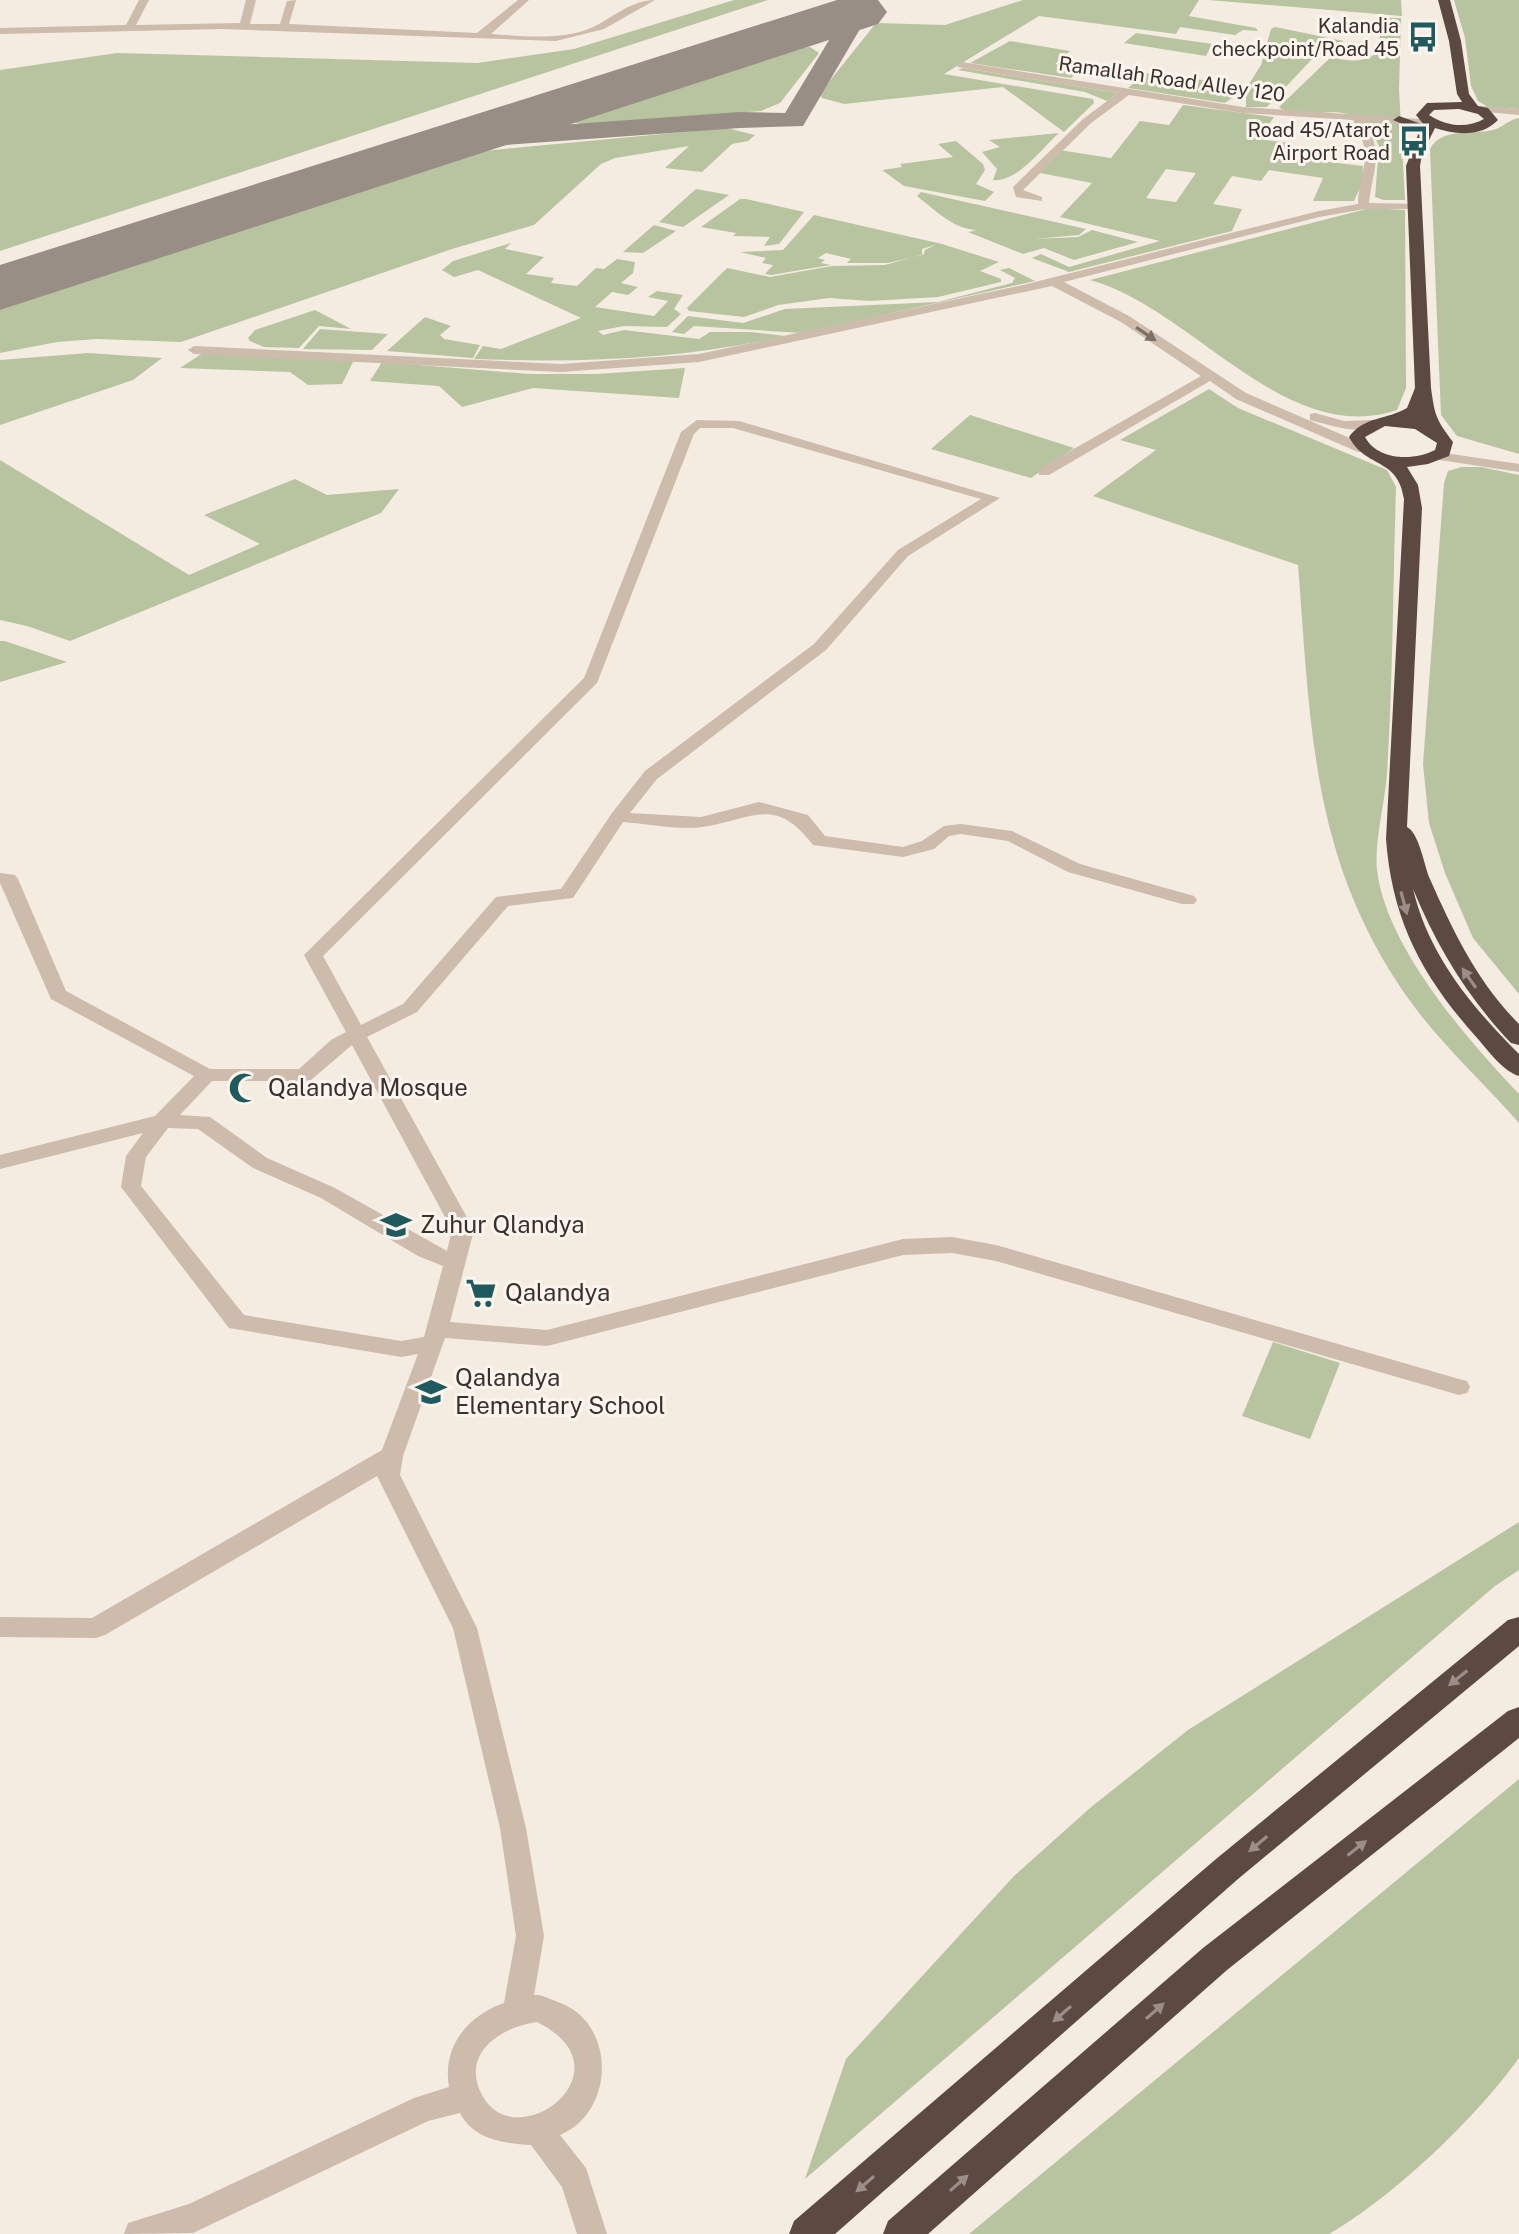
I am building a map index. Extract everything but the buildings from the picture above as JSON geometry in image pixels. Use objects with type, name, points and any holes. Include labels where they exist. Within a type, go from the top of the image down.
[{"type":"highway","points":[[1430,0],[1445,18],[1463,94],[1476,108]]},
{"type":"highway","points":[[1444,0],[1454,94],[1445,104]]},
{"type":"highway","points":[[1399,120],[1417,125],[1427,124],[1477,128],[1491,122],[1491,115],[1476,108],[1445,104],[1428,107],[1427,124],[1414,159],[1423,388],[1426,413],[1445,447],[1436,457],[1413,508]]},
{"type":"highway","points":[[1423,388],[1422,397],[1413,411],[1365,427],[1357,437],[1363,449],[1387,459],[1406,472],[1410,479],[1413,508],[1396,865],[1412,928],[1462,1006],[1519,1068]]},
{"type":"highway","points":[[1380,423],[1412,424],[1438,434]]},
{"type":"highway","points":[[1387,459],[1412,462],[1436,457]]},
{"type":"highway","points":[[1400,798],[1406,844],[1438,927],[1465,973],[1519,1038]]},
{"type":"highway","points":[[807,2234],[1227,1869],[1519,1629]]},
{"type":"highway","points":[[901,2234],[1215,1959],[1519,1720]]},
{"type":"street","points":[[130,27],[144,0]]},
{"type":"street","points":[[244,26],[251,0]]},
{"type":"street","points":[[478,36],[524,0]]},
{"type":"street","points":[[0,31],[284,26],[523,39],[576,34],[600,27],[650,0]]},
{"type":"street","points":[[284,26],[292,1]]},
{"type":"street","name":"Ramallah Road Alley 120","points":[[962,65],[1243,110],[1399,120]]},
{"type":"street","points":[[1038,199],[1020,195],[1016,193],[1017,189],[1068,138],[1127,91]]},
{"type":"street","points":[[1476,108],[1519,113]]},
{"type":"street","points":[[1491,122],[1519,113]]},
{"type":"street","points":[[1358,119],[1374,152],[1363,201],[1365,206]]},
{"type":"street","name":"Ramallah Road Alley 120","points":[[1378,119],[1427,124]]},
{"type":"street","points":[[194,350],[561,368],[613,366],[743,350],[1054,282],[1319,214],[1365,206],[1417,207]]},
{"type":"street","points":[[1071,277],[1129,307],[1275,400],[1332,422],[1380,423]]},
{"type":"street","points":[[1054,282],[1113,312],[1260,406],[1363,449]]},
{"type":"street","points":[[1044,472],[1210,376]]},
{"type":"street","points":[[0,878],[9,879],[58,995],[207,1075],[304,1075],[338,1044],[358,1033],[410,1008],[502,901],[567,894],[618,817],[651,775],[820,647],[903,553],[993,498],[734,424],[697,424],[688,432],[591,680],[313,955],[358,1033],[463,1230],[434,1336],[391,1456],[388,1475],[465,1628],[513,1828],[530,1936],[517,2009]]},
{"type":"street","points":[[1438,434],[1466,447],[1519,459]]},
{"type":"street","points":[[1436,457],[1519,468]]},
{"type":"street","points":[[618,817],[701,822],[759,807],[802,819],[819,841],[903,852],[928,845],[944,831],[961,829],[1012,836],[1074,868],[1188,900]]},
{"type":"street","points":[[207,1075],[162,1121],[136,1156],[131,1187],[237,1322],[401,1349],[434,1336],[547,1338],[903,1247],[952,1245],[996,1253],[1459,1387]]},
{"type":"street","points":[[0,1162],[162,1121],[203,1122],[260,1163],[328,1193],[426,1251],[456,1263]]},
{"type":"street","points":[[0,1627],[96,1628],[391,1456]]},
{"type":"street","points":[[539,2008],[559,2014],[576,2026],[586,2044],[590,2065],[587,2086],[575,2106],[558,2121],[537,2130],[515,2132],[494,2126],[477,2114],[466,2097],[461,2079],[463,2060],[470,2042],[499,2015],[517,2009],[539,2008]]},
{"type":"street","points":[[139,2234],[193,2218],[424,2108],[466,2097]]},
{"type":"street","points":[[537,2130],[575,2179],[592,2234]]},
{"type":"green space","points":[[734,0],[768,0],[0,251],[0,70],[117,53],[477,63],[574,49]]},
{"type":"green space","points":[[1023,0],[1199,0],[1189,16],[1256,28],[1258,31],[1243,30],[1235,35],[1180,27],[1176,34],[1039,16],[944,74],[1093,99],[1094,103],[1064,132],[1003,87],[844,104],[822,98],[820,93],[876,23],[945,25]]},
{"type":"green space","points":[[1208,0],[1401,0],[1402,16]]},
{"type":"green space","points":[[1454,0],[1519,0],[1519,109],[1488,107],[1478,101],[1471,86],[1465,38]]},
{"type":"green space","points":[[1388,18],[1401,18],[1399,89],[1405,200],[1375,197],[1379,146],[1368,128],[1356,118],[1344,113],[1291,113],[1279,107],[1331,57],[1362,60],[1379,51],[1376,46]]},
{"type":"green space","points":[[1275,27],[1344,41],[1313,58],[1267,107],[1246,107],[1246,89],[1261,65],[1271,29]]},
{"type":"green space","points":[[1136,33],[1212,44],[1206,56],[1124,43]]},
{"type":"green space","points":[[1010,41],[1070,51],[1055,64],[1081,68],[1071,78],[970,63]]},
{"type":"green space","points":[[810,47],[819,53],[780,103],[761,111],[584,125],[573,122],[797,48]]},
{"type":"green space","points":[[963,68],[1118,93],[1107,101],[1085,92],[958,70]]},
{"type":"green space","points":[[1145,73],[1235,84],[1232,98],[1225,103],[1128,88]]},
{"type":"green space","points":[[1183,105],[1274,117],[1259,139],[1289,143],[1279,156],[1363,166],[1362,183],[1354,201],[1313,201],[1323,178],[1269,170],[1261,181],[1232,176],[1213,204],[1242,209],[1232,231],[1069,272],[1032,258],[1041,254],[1069,267],[1160,241],[1060,217],[1092,183],[1040,173],[1059,150],[1111,158],[1140,121],[1169,125]],"holes":[[[1166,169],[1196,173],[1176,202],[1146,198]]]},
{"type":"green space","points":[[1519,118],[1519,454],[1457,436],[1441,415],[1430,149],[1442,137],[1488,131]]},
{"type":"green space","points":[[727,128],[755,135],[748,141],[732,144],[702,172],[665,168],[689,146],[615,158],[601,164],[534,225],[452,249],[181,342],[97,339],[57,342],[0,353],[0,307],[465,155]]},
{"type":"green space","points":[[1059,133],[1020,170],[1011,176],[993,180],[997,169],[982,152],[1000,147],[989,140]]},
{"type":"green space","points":[[956,141],[983,164],[985,170],[976,184],[994,192],[985,201],[904,186],[882,170],[902,167],[900,164],[953,157],[938,144]]},
{"type":"green space","points":[[696,189],[729,195],[683,227],[659,222]]},
{"type":"green space","points":[[921,192],[1086,229],[1079,235],[1034,239],[1078,237],[1092,230],[1138,242],[1074,260],[1044,248],[1023,254],[968,232],[977,230],[961,227],[946,218],[917,196]]},
{"type":"green space","points":[[740,199],[804,212],[779,244],[764,246],[770,237],[733,236],[736,233],[701,227]]},
{"type":"green space","points":[[1370,208],[1405,210],[1406,388],[1397,410],[1356,416],[1316,410],[1277,393],[1128,295],[1090,280]]},
{"type":"green space","points":[[814,215],[942,244],[999,262],[980,271],[1001,279],[1001,282],[938,297],[869,301],[829,298],[778,305],[744,317],[689,311],[687,308],[727,268],[770,277],[832,266],[885,265],[913,257],[888,263],[847,263],[851,259],[826,253],[818,258],[825,260],[821,263],[831,265],[771,275],[765,274],[773,265],[762,263],[766,258],[740,252],[783,250]]},
{"type":"green space","points":[[654,225],[676,231],[643,253],[623,252]]},
{"type":"green space","points":[[511,243],[505,249],[544,257],[526,274],[554,278],[551,283],[577,286],[596,268],[604,269],[617,259],[635,262],[633,273],[621,283],[638,287],[628,295],[612,292],[595,307],[654,316],[668,301],[648,297],[657,291],[683,295],[674,309],[681,314],[667,327],[624,326],[598,331],[603,335],[624,330],[699,339],[710,332],[785,336],[708,350],[631,358],[474,359],[483,346],[501,349],[581,318],[478,270],[454,277],[442,270],[453,261]]},
{"type":"green space","points":[[1009,268],[1035,281],[802,333],[694,326],[684,334],[672,332],[688,316],[743,323],[785,309],[938,302],[1012,283],[1015,278],[1000,270]]},
{"type":"green space","points":[[315,310],[351,329],[319,326],[299,348],[264,347],[248,338],[255,330]]},
{"type":"green space","points":[[425,317],[451,326],[440,335],[444,339],[480,345],[473,358],[387,351]]},
{"type":"green space","points":[[320,329],[388,334],[372,350],[303,349]]},
{"type":"green space","points":[[88,353],[162,358],[133,380],[0,425],[0,360]]},
{"type":"green space","points":[[203,353],[354,360],[342,384],[308,385],[290,372],[180,368]]},
{"type":"green space","points":[[382,362],[530,374],[597,374],[685,368],[679,398],[533,388],[462,407],[439,386],[370,381]]},
{"type":"green space","points":[[1209,389],[1238,408],[1387,470],[1396,487],[1389,737],[1377,870],[1396,930],[1412,960],[1476,1047],[1519,1094],[1519,1123],[1413,1005],[1379,953],[1354,900],[1335,848],[1322,794],[1307,684],[1298,565],[1093,496],[1156,450],[1120,440]]},
{"type":"green space","points":[[970,415],[1074,448],[1031,478],[931,449]]},
{"type":"green space","points":[[0,460],[189,575],[260,544],[204,515],[295,479],[327,495],[399,489],[381,513],[70,641],[0,620]]},
{"type":"green space","points":[[1481,467],[1519,475],[1519,994],[1473,938],[1445,873],[1429,823],[1423,764],[1444,483],[1448,471]]},
{"type":"green space","points":[[0,641],[5,641],[67,662],[0,682]]},
{"type":"green space","points":[[1273,1342],[1340,1363],[1310,1439],[1242,1416]]},
{"type":"green space","points":[[1519,1522],[1519,1570],[1495,1586],[805,2179],[846,2059],[1014,1876],[1090,1808],[1188,1730]]},
{"type":"green space","points":[[1519,1779],[1519,2058],[1480,2106],[1406,2178],[1329,2234],[969,2234]]},
{"type":"taxiway","points":[[464,140],[740,120],[794,121],[858,12]]},
{"type":"runway","points":[[0,288],[858,12]]},
{"type":"place","name":"Kalandia checkpoint/Road 45","points":[[1423,37]]},
{"type":"place","name":"Road 45/Atarot Airport Road","points":[[1414,141]]},
{"type":"place","name":"Qalandya Mosque","points":[[244,1088]]},
{"type":"place","name":"Zuhur Qlandya","points":[[396,1225]]},
{"type":"place","name":"Qalandya","points":[[481,1293]]},
{"type":"place","name":"Qalandya Elementary School","points":[[431,1392]]}]
